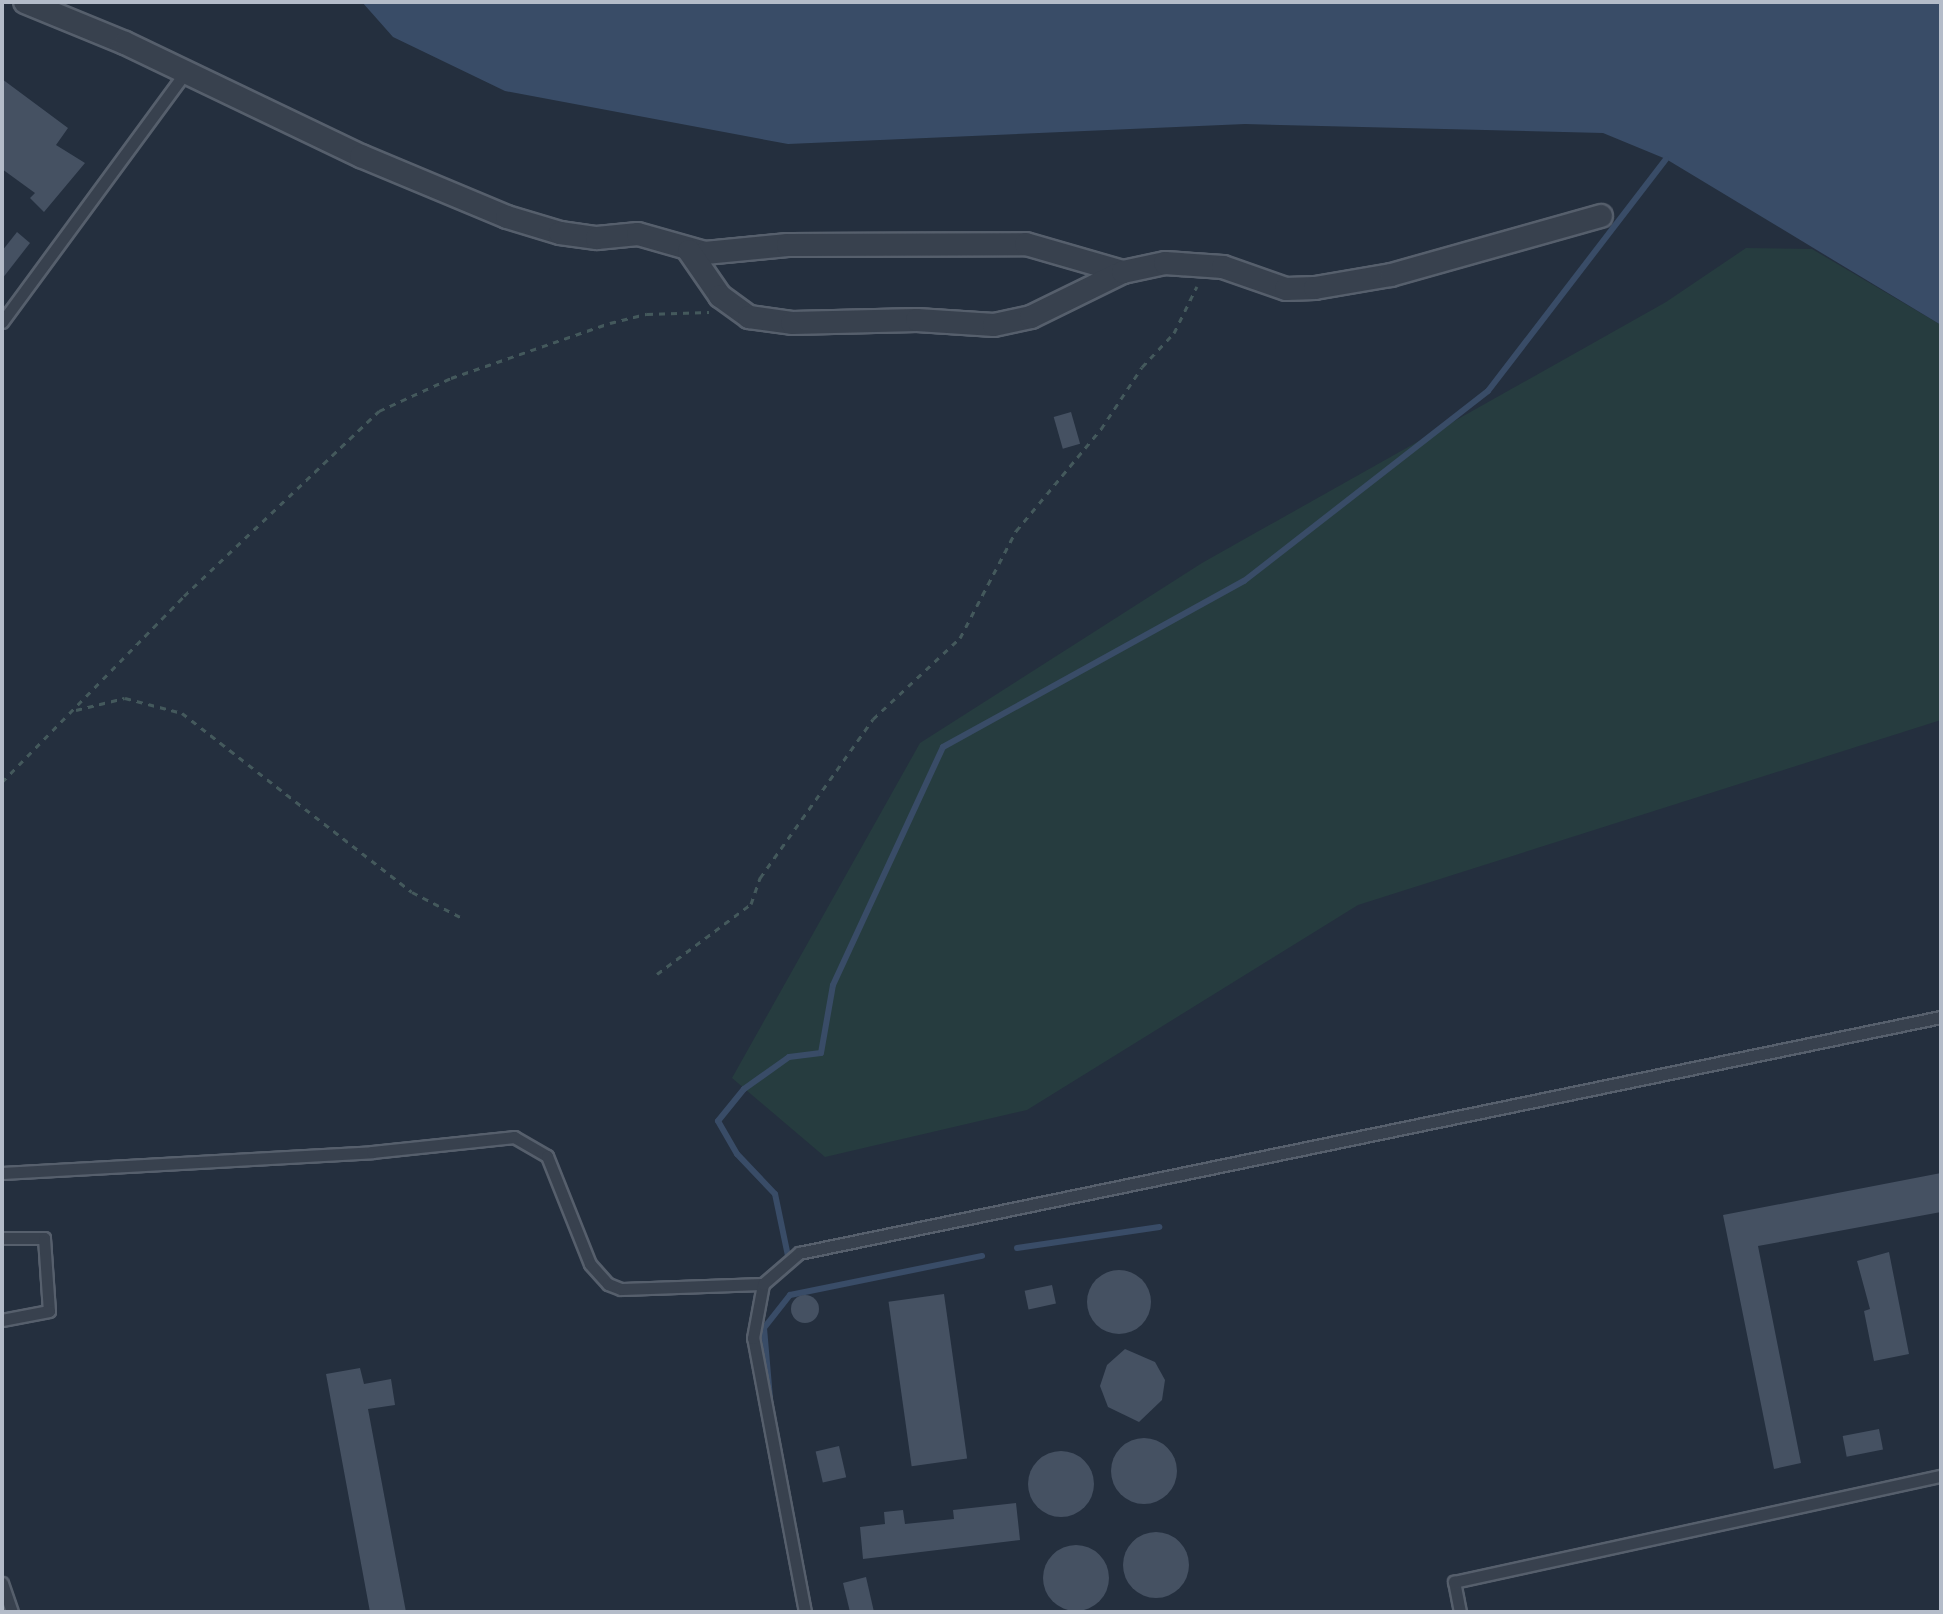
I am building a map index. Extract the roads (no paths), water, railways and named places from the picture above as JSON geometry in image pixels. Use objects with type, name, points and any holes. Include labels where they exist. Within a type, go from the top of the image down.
[{"type":"street","points":[[25,2],[519,221],[597,238],[647,235],[689,251],[788,245],[1026,244],[1123,272]]},
{"type":"street","points":[[689,251],[737,312],[792,323],[917,320],[994,325],[1031,317],[1123,272],[1165,263],[1206,265],[1286,289],[1315,288],[1391,275],[1601,216]]},
{"type":"lane","points":[[2,322],[184,74]]},
{"type":"lane","points":[[2,1173],[372,1152],[514,1137],[547,1156],[590,1264],[608,1284],[621,1289],[763,1284],[799,1253],[1941,1017]]},
{"type":"lane","points":[[2,1238],[44,1238],[49,1311],[2,1320]]},
{"type":"lane","points":[[763,1284],[753,1338],[805,1612]]},
{"type":"lane","points":[[1460,1612],[1454,1582],[1941,1476]]},
{"type":"lane","points":[[2,1583],[12,1612]]},
{"type":"water","points":[[362,2],[1941,2],[1941,325],[1666,159],[1603,133],[1245,124],[788,144],[505,91],[393,37]]},
{"type":"waterway","points":[[788,1256],[775,1194],[737,1154],[718,1121],[744,1089],[789,1057],[821,1053],[833,985],[943,747],[1244,581],[1488,391],[1666,159]]},
{"type":"waterway","points":[[1017,1248],[1159,1227]]},
{"type":"waterway","points":[[770,1398],[764,1328],[790,1295],[982,1256]]}]
